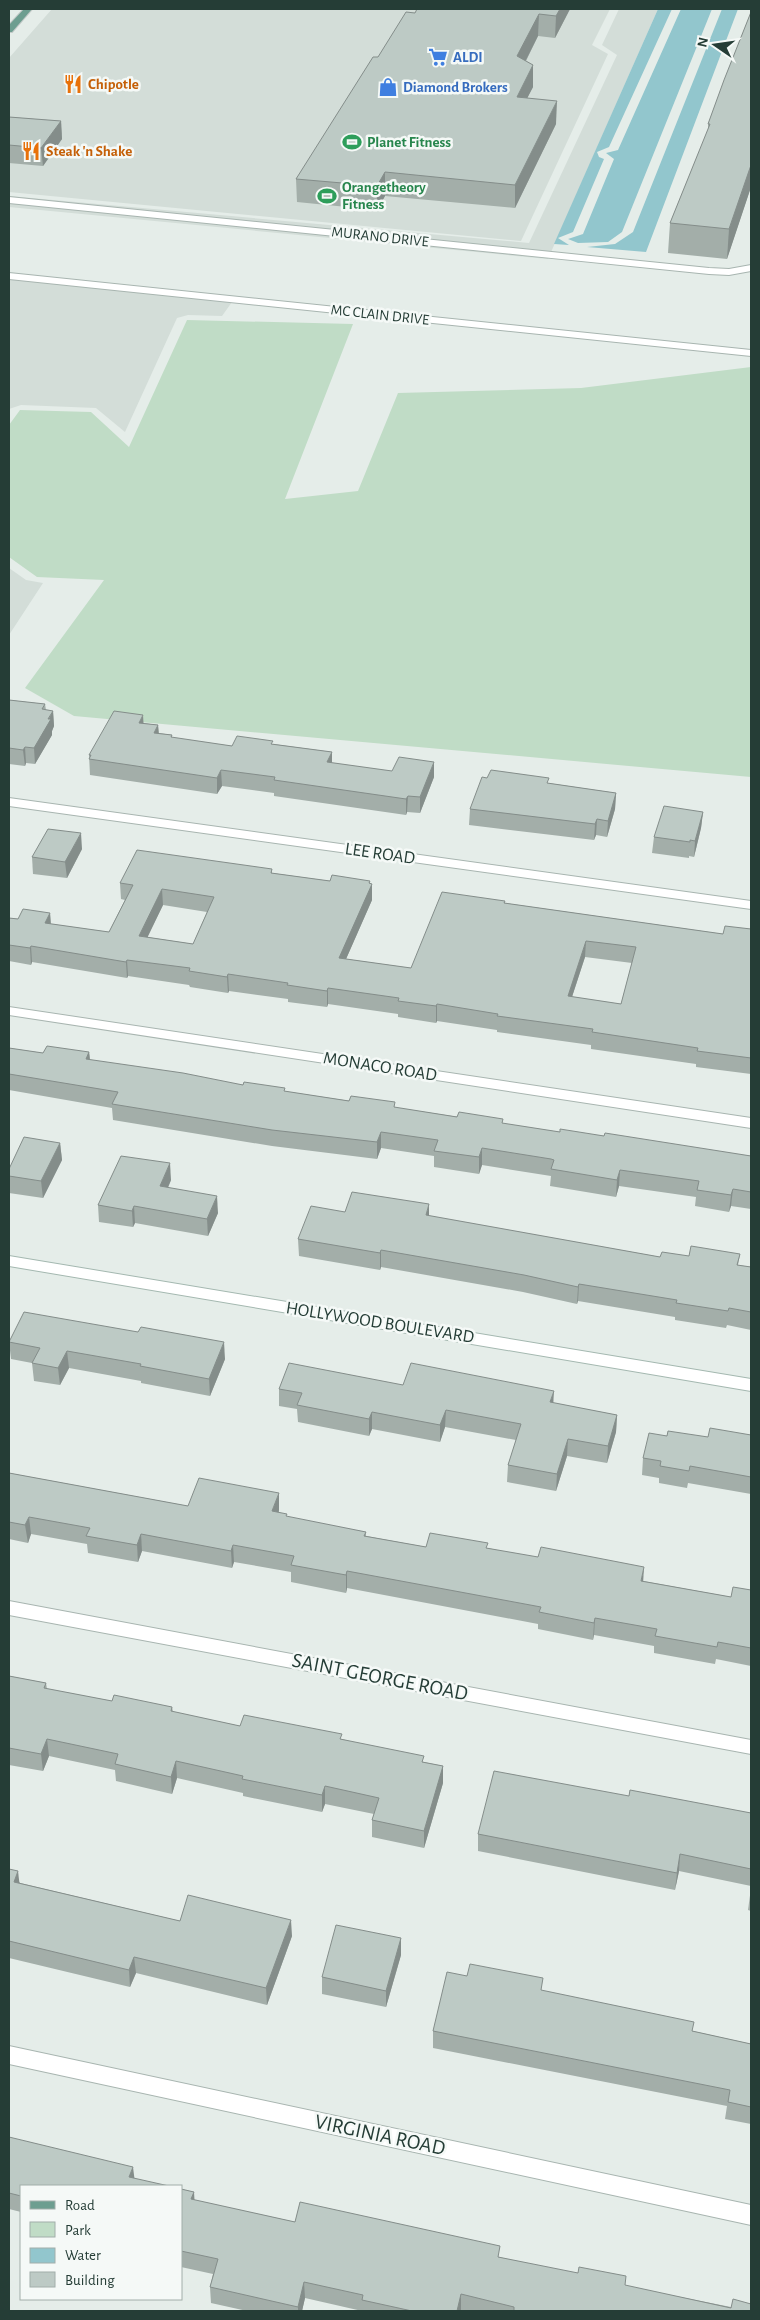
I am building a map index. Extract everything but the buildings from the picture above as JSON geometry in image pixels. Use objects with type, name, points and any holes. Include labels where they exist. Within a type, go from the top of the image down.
[{"type":"main road","points":[[9,30],[28,9]]},
{"type":"street","name":"MURANO DRIVE","points":[[9,200],[709,271],[729,272],[751,268]]},
{"type":"street","name":"MC CLAIN DRIVE","points":[[9,276],[751,353]]},
{"type":"street","name":"LEE ROAD","points":[[9,802],[751,906]]},
{"type":"street","name":"MONACO ROAD","points":[[9,1011],[751,1123]]},
{"type":"street","name":"HOLLYWOOD BOULEVARD","points":[[9,1261],[751,1384]]},
{"type":"street","name":"SAINT GEORGE ROAD","points":[[9,1608],[751,1747]]},
{"type":"street","name":"VIRGINIA ROAD","points":[[9,2055],[751,2215]]},
{"type":"shaded area","points":[[52,9],[610,9],[592,45],[608,54],[521,241],[9,192],[9,58]]},
{"type":"shaded area","points":[[619,9],[658,9],[548,259],[9,207],[9,196],[529,243],[617,55],[602,45]]},
{"type":"shaded area","points":[[9,279],[232,302],[222,316],[188,315],[177,318],[125,432],[96,408],[21,405],[9,409]]},
{"type":"shaded area","points":[[9,568],[26,580],[43,583],[9,635]]},
{"type":"green space","points":[[187,320],[353,324],[285,499],[358,491],[398,393],[581,388],[751,367],[751,777],[74,716],[25,688],[104,580],[37,577],[9,557],[9,425],[20,410],[91,412],[129,447]]},
{"type":"water","points":[[658,9],[672,9],[609,147],[597,152],[599,157],[604,159],[573,232],[558,238],[569,245],[554,244]]},
{"type":"water","points":[[681,9],[712,9],[622,232],[608,242],[578,243],[568,239],[583,234],[614,159],[606,153],[618,150]]},
{"type":"water","points":[[722,9],[738,9],[646,252],[587,247],[615,244],[633,232]]},
{"type":"place","name":"ALDI","points":[[438,57]]},
{"type":"place","name":"Chipotle","points":[[73,84]]},
{"type":"place","name":"Diamond Brokers","points":[[388,87]]},
{"type":"place","name":"Planet Fitness","points":[[352,142]]},
{"type":"place","name":"Steak 'n Shake","points":[[31,151]]},
{"type":"place","name":"Orangetheory Fitness","points":[[327,196]]}]
